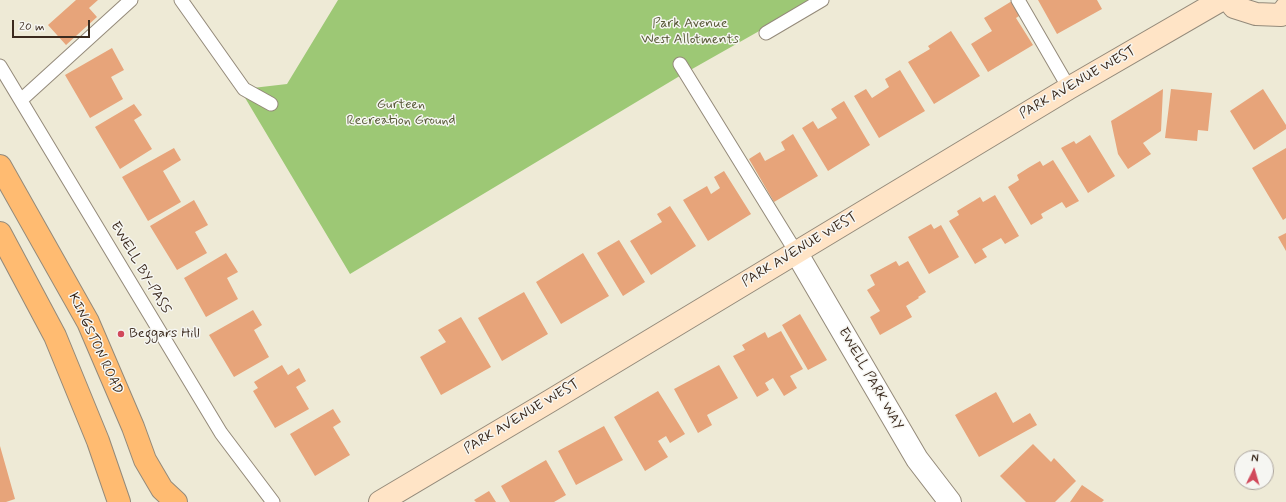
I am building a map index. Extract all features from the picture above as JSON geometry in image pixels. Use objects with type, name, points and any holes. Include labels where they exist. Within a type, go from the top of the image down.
[{"type":"highway","name":"KINGSTON ROAD","points":[[0,166],[88,322],[133,427],[145,460],[162,489],[176,502]]},
{"type":"highway","points":[[0,233],[55,336],[98,441],[119,502]]},
{"type":"street","name":"PARK AVENUE WEST","points":[[380,502],[1069,88],[1221,0]]},
{"type":"street","points":[[1229,0],[1234,7],[1256,14],[1284,15]]},
{"type":"street","name":"EWELL PARK WAY","points":[[796,252],[917,459],[950,502]]},
{"type":"lane","points":[[21,100],[131,0]]},
{"type":"lane","points":[[181,0],[244,89],[271,104]]},
{"type":"lane","points":[[766,33],[822,0]]},
{"type":"lane","points":[[1018,0],[1069,88]]},
{"type":"lane","points":[[680,64],[796,252]]},
{"type":"lane","name":"EWELL BY-PASS","points":[[0,66],[221,433],[273,502]]},
{"type":"green space","name":"Gurteen Recreation Ground","points":[[338,0],[814,0],[678,77],[350,274],[241,91],[244,89],[287,84]]},
{"type":"building","points":[[76,0],[98,0],[89,8],[97,17],[66,45],[48,25]]},
{"type":"building","points":[[1038,0],[1097,0],[1102,9],[1057,34]]},
{"type":"building","points":[[1012,1],[1022,14],[1016,18],[1033,45],[988,72],[971,44],[992,31],[984,18]]},
{"type":"building","points":[[951,31],[980,76],[934,104],[908,62],[930,49],[928,46]]},
{"type":"building","points":[[112,48],[124,70],[111,77],[123,99],[90,118],[65,75]]},
{"type":"building","points":[[900,70],[925,111],[879,138],[854,96],[866,89],[872,98],[889,87],[885,79]]},
{"type":"building","points":[[1163,89],[1161,131],[1143,143],[1151,154],[1128,169],[1118,154],[1111,121]]},
{"type":"building","points":[[1171,89],[1212,93],[1208,131],[1198,130],[1197,141],[1165,138]]},
{"type":"building","points":[[1263,89],[1286,125],[1286,129],[1254,150],[1230,111]]},
{"type":"building","points":[[844,101],[870,145],[828,171],[802,128],[813,121],[818,129],[837,118],[831,109]]},
{"type":"building","points":[[134,104],[142,115],[134,120],[152,149],[120,169],[95,127]]},
{"type":"building","points":[[793,134],[818,176],[774,202],[749,159],[760,152],[765,161],[785,150],[781,142]]},
{"type":"building","points":[[1090,135],[1115,176],[1088,193],[1061,148],[1074,141],[1076,144]]},
{"type":"building","points":[[174,148],[181,160],[163,171],[181,202],[148,221],[122,177]]},
{"type":"building","points":[[1286,148],[1286,218],[1283,220],[1252,168]]},
{"type":"building","points":[[1053,160],[1079,201],[1066,208],[1062,202],[1041,214],[1043,218],[1031,225],[1008,187],[1019,180],[1017,175],[1028,168],[1040,161],[1043,166]]},
{"type":"building","points":[[724,171],[751,214],[708,241],[683,200],[707,186],[711,194],[720,188],[714,177]]},
{"type":"building","points":[[995,195],[1019,236],[1005,244],[1001,238],[982,249],[987,257],[975,264],[949,221],[959,215],[957,211],[980,197],[983,202]]},
{"type":"building","points":[[194,200],[208,225],[195,232],[207,253],[177,270],[150,226]]},
{"type":"building","points":[[670,206],[696,246],[651,275],[630,241],[662,222],[657,214]]},
{"type":"building","points":[[931,224],[934,229],[941,225],[959,257],[929,274],[908,237]]},
{"type":"building","points":[[1286,233],[1286,251],[1278,237]]},
{"type":"building","points":[[619,240],[645,282],[623,296],[597,253]]},
{"type":"building","points":[[226,253],[238,272],[227,278],[238,299],[206,317],[184,278]]},
{"type":"building","points":[[583,253],[609,296],[561,324],[536,282]]},
{"type":"building","points":[[896,261],[899,266],[908,261],[926,292],[906,306],[912,317],[880,335],[870,317],[880,311],[867,290],[875,285],[870,275]]},
{"type":"building","points":[[524,292],[548,334],[502,361],[478,318]]},
{"type":"building","points":[[253,310],[262,325],[254,330],[269,357],[234,377],[209,335]]},
{"type":"building","points":[[800,314],[827,360],[808,370],[782,325]]},
{"type":"building","points":[[461,317],[491,367],[441,395],[420,357],[446,342],[438,330]]},
{"type":"building","points":[[781,331],[803,369],[790,376],[797,388],[784,396],[773,378],[765,383],[769,390],[757,397],[733,356],[745,350],[742,345],[765,332],[768,338]]},
{"type":"building","points":[[282,365],[288,375],[299,368],[306,381],[296,387],[309,409],[275,428],[253,391],[258,388],[254,382]]},
{"type":"building","points":[[719,365],[738,398],[707,415],[712,425],[698,433],[674,389]]},
{"type":"building","points":[[658,391],[685,434],[670,443],[666,436],[658,441],[668,457],[645,471],[614,417]]},
{"type":"building","points":[[996,392],[1013,423],[1030,413],[1037,425],[979,457],[955,415]]},
{"type":"building","points":[[333,409],[341,422],[333,427],[350,455],[315,476],[290,434]]},
{"type":"building","points":[[604,426],[623,460],[576,485],[558,451]]},
{"type":"building","points":[[1033,444],[1051,462],[1054,458],[1076,481],[1055,502],[1026,502],[1000,476]]},
{"type":"building","points":[[0,446],[15,499],[6,502],[0,502]]},
{"type":"building","points":[[546,460],[566,495],[554,502],[510,502],[501,486]]},
{"type":"building","points":[[1082,485],[1104,500],[1102,502],[1070,502]]},
{"type":"building","points":[[489,491],[496,502],[476,502],[474,500]]},
{"type":"place","name":"Beggars Hill","points":[[121,334]]},
{"type":"park label","name":"Park Avenue West Allotments","points":[[690,32]]}]
